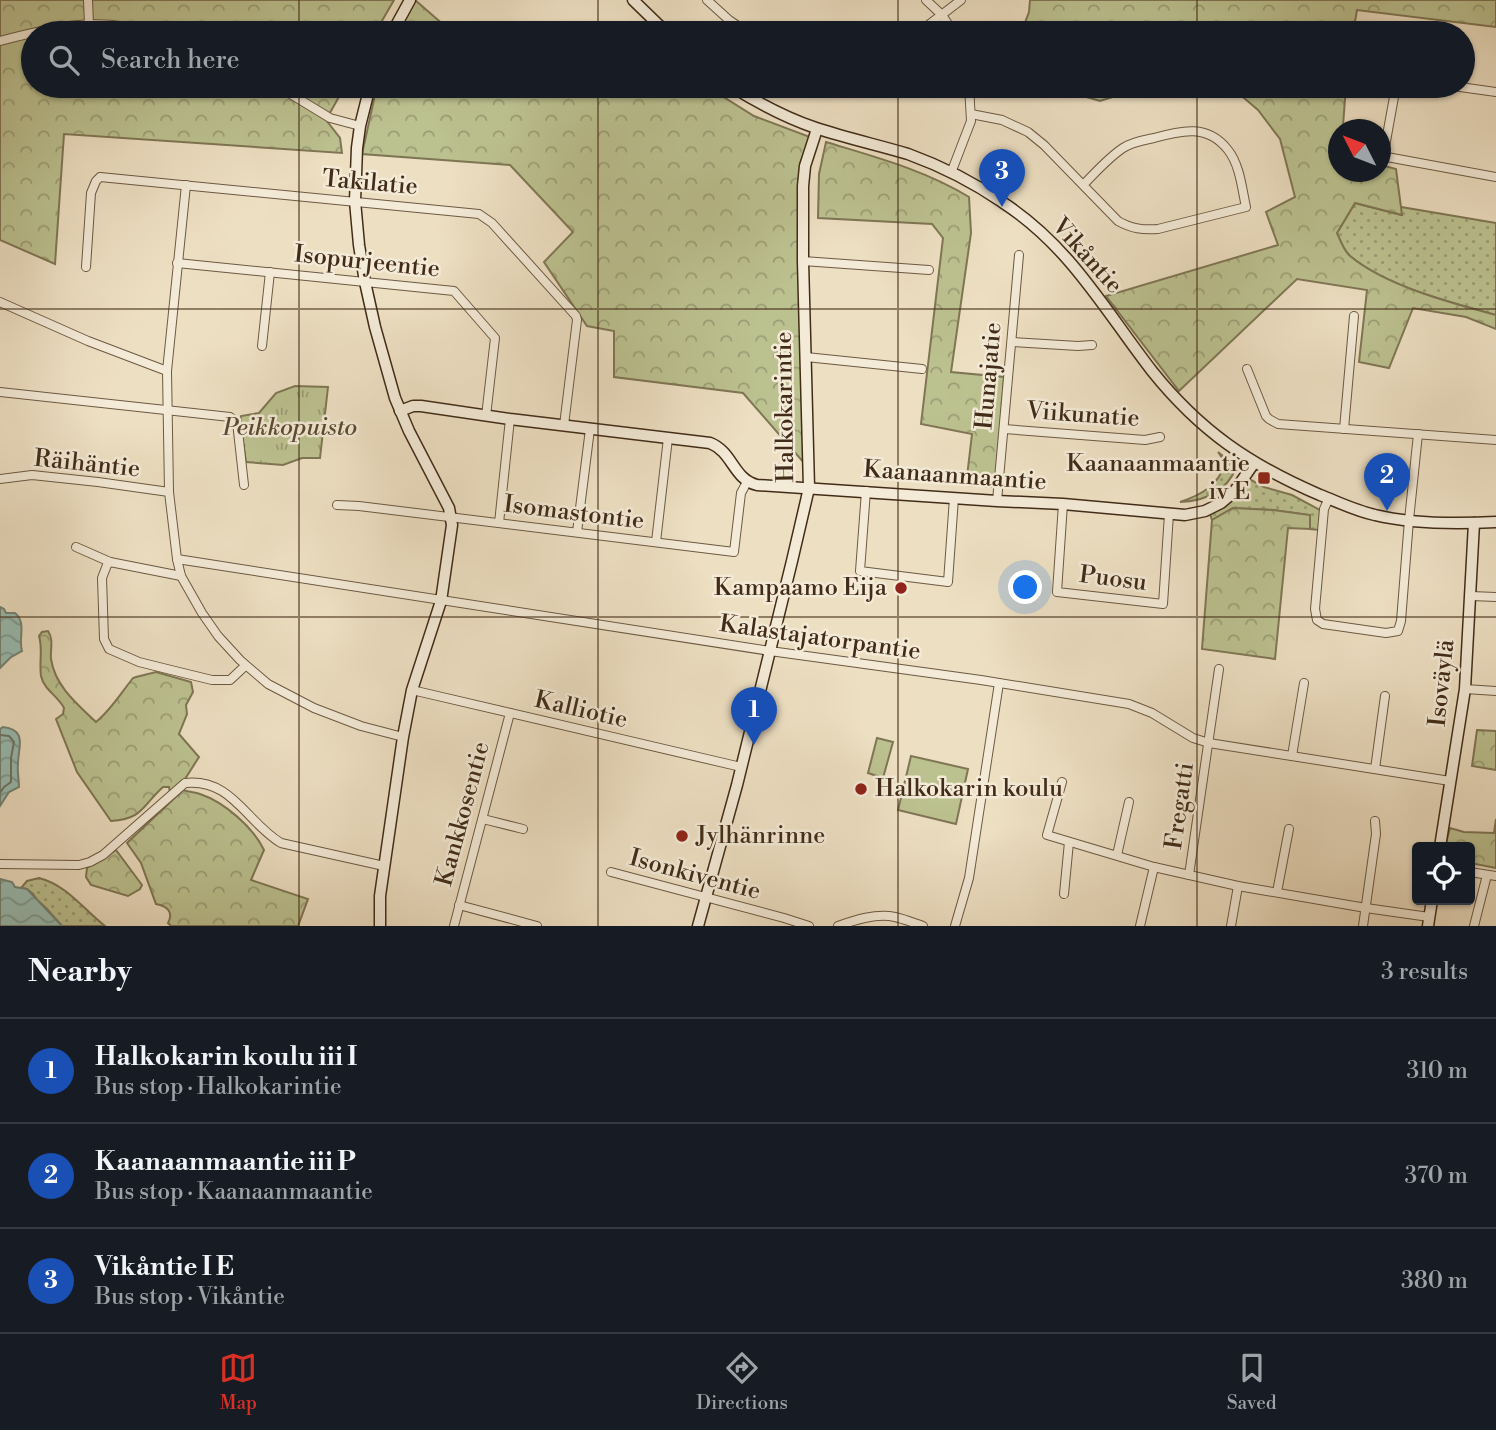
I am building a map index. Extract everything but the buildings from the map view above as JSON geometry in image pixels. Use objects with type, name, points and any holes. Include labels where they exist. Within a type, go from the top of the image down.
[{"type":"street","points":[[88,0],[89,21]]},
{"type":"street","points":[[399,21],[410,0]]},
{"type":"street","points":[[633,0],[655,21]]},
{"type":"street","points":[[708,0],[730,21]]},
{"type":"street","points":[[926,0],[946,21]]},
{"type":"street","points":[[934,21],[961,0]]},
{"type":"street","points":[[0,41],[21,36]]},
{"type":"street","points":[[1475,89],[1496,92]]},
{"type":"street","points":[[297,98],[330,118],[360,126]]},
{"type":"street","points":[[367,98],[357,148],[355,201],[365,282],[382,354],[400,411],[449,508],[452,530],[441,601],[412,690],[403,737],[380,896],[380,926]]},
{"type":"street","name":"Vikåntie","points":[[752,98],[817,129],[908,155],[951,173],[1004,203],[1041,232],[1081,273],[1150,368],[1177,400],[1224,442],[1254,463]]},
{"type":"street","points":[[951,173],[969,129],[970,98]]},
{"type":"street","points":[[1394,98],[1384,152],[1387,157],[1496,177]]},
{"type":"street","points":[[971,114],[1002,120],[1028,132],[1118,220],[1133,228],[1158,229],[1246,207],[1237,169],[1229,151],[1215,138],[1196,131],[1179,131],[1128,145],[1083,184]]},
{"type":"street","name":"Halkokarintie","points":[[698,926],[741,767],[809,488],[803,261],[804,175],[817,129]]},
{"type":"street","name":"Takilatie","points":[[86,268],[91,193],[100,177],[473,212],[486,217],[492,223],[573,312],[577,320],[564,425]]},
{"type":"street","points":[[186,185],[167,371],[169,492],[181,576],[218,636],[245,666],[268,684],[314,708],[361,726],[403,737]]},
{"type":"street","name":"Hunajatie","points":[[997,501],[1019,255]]},
{"type":"street","points":[[803,261],[929,270]]},
{"type":"street","name":"Isopurjeentie","points":[[177,263],[450,290],[457,293],[495,338],[486,416]]},
{"type":"street","points":[[262,346],[270,272]]},
{"type":"street","points":[[0,302],[88,341],[167,371]]},
{"type":"street","points":[[1344,429],[1354,316]]},
{"type":"street","points":[[1012,342],[1092,345]]},
{"type":"street","points":[[806,357],[922,369]]},
{"type":"street","points":[[1247,369],[1263,409],[1274,423],[1496,440]]},
{"type":"street","points":[[0,392],[230,417],[237,422],[244,485]]},
{"type":"street","points":[[400,411],[413,406],[710,443],[724,452],[747,482]]},
{"type":"street","points":[[499,523],[510,419]]},
{"type":"street","points":[[577,532],[590,429]]},
{"type":"street","name":"Viikunatie","points":[[1004,429],[1145,440],[1160,437]]},
{"type":"street","points":[[1329,498],[1324,509],[1315,609],[1317,620],[1323,624],[1386,633],[1398,631],[1418,434]]},
{"type":"street","points":[[656,542],[668,438]]},
{"type":"street","points":[[1254,463],[1294,483],[1368,513],[1409,520],[1496,522]]},
{"type":"street","name":"Kaanaanmaantie","points":[[747,482],[757,485],[1063,504],[1169,514],[1198,513],[1221,503],[1234,492],[1254,463]]},
{"type":"street","name":"Räihäntie","points":[[0,479],[32,475],[169,492]]},
{"type":"street","name":"Isomastontie","points":[[337,505],[734,552],[741,493],[747,482]]},
{"type":"street","points":[[866,491],[860,570],[948,582],[954,498]]},
{"type":"street","name":"Puosu","points":[[1063,504],[1057,592],[1163,604],[1169,514]]},
{"type":"street","name":"Isoväylä","points":[[1441,842],[1465,689],[1474,523]]},
{"type":"street","points":[[76,547],[110,562],[181,576]]},
{"type":"street","name":"Kalastajatorpantie","points":[[177,559],[1129,704],[1143,708],[1183,733],[1209,743],[1450,781]]},
{"type":"street","points":[[110,562],[102,578],[104,639],[109,649],[139,662],[212,680],[230,680],[245,666]]},
{"type":"street","points":[[1471,596],[1496,597]]},
{"type":"street","name":"Fregatti","points":[[1189,875],[1219,669]]},
{"type":"street","points":[[955,926],[969,878],[999,683]]},
{"type":"street","points":[[1292,756],[1304,683]]},
{"type":"street","points":[[1465,689],[1496,691]]},
{"type":"street","name":"Kalliotie","points":[[412,690],[741,767]]},
{"type":"street","points":[[1375,769],[1385,696]]},
{"type":"street","name":"Kankkosentie","points":[[454,926],[510,713]]},
{"type":"street","points":[[0,864],[79,865],[90,862],[103,855],[185,783],[198,781],[217,786],[271,837],[281,843],[384,866]]},
{"type":"street","name":"Fregatti","points":[[1062,782],[1046,835],[1189,875],[1429,921]]},
{"type":"street","points":[[1117,855],[1129,802]]},
{"type":"street","points":[[483,819],[523,829]]},
{"type":"street","points":[[1363,926],[1376,834],[1375,821]]},
{"type":"street","points":[[1277,892],[1289,829]]},
{"type":"street","points":[[1064,894],[1069,842]]},
{"type":"street","name":"Fregatti","points":[[1140,926],[1154,867]]},
{"type":"street","name":"Isonkiventie","points":[[611,872],[809,926]]},
{"type":"street","points":[[1474,926],[1491,876]]},
{"type":"street","points":[[1231,926],[1238,886]]},
{"type":"street","points":[[459,905],[537,926]]},
{"type":"street","points":[[838,926],[885,916],[923,926]]},
{"type":"green space","points":[[0,0],[394,0],[382,21],[21,21],[21,98],[338,98],[326,120],[340,138],[342,153],[64,134],[55,264],[0,240]]},
{"type":"green space","points":[[415,0],[439,21],[404,21]]},
{"type":"green space","points":[[1030,0],[1496,0],[1496,27],[1475,24],[1475,21],[1447,21],[1357,10],[1355,21],[1026,21]]},
{"type":"green space","points":[[374,98],[725,98],[754,116],[810,137],[800,164],[805,464],[743,393],[614,377],[614,331],[587,326],[544,262],[573,232],[510,165],[362,154]]},
{"type":"green space","points":[[1244,98],[1345,98],[1344,119],[1328,119],[1328,182],[1391,182],[1391,168],[1396,169],[1402,215],[1355,203],[1337,233],[1344,248],[1365,267],[1400,285],[1496,315],[1496,329],[1466,317],[1413,308],[1389,368],[1359,362],[1367,290],[1297,279],[1179,391],[1106,296],[1278,245],[1266,212],[1295,197],[1280,139],[1258,110]]},
{"type":"green space","points":[[826,142],[917,172],[969,197],[971,233],[951,372],[1004,377],[996,487],[966,485],[972,434],[921,424],[943,238],[932,224],[818,218],[819,174]]},
{"type":"green space","points":[[1355,203],[1401,215],[1401,207],[1496,223],[1496,315],[1400,285],[1350,256],[1337,233]]},
{"type":"green space","name":"Peikkopuisto","points":[[295,386],[328,387],[320,458],[302,458],[283,465],[246,462],[241,416],[259,413],[276,393]]},
{"type":"green space","points":[[1218,452],[1236,468],[1227,483],[1214,494],[1198,500],[1180,502],[1209,488],[1219,477],[1225,462]]},
{"type":"green space","points":[[1249,479],[1264,487],[1292,495],[1320,510],[1319,530],[1310,529],[1310,515],[1273,510],[1233,508],[1212,520],[1210,514]]},
{"type":"green space","points":[[1233,508],[1310,515],[1310,529],[1288,528],[1275,659],[1202,649],[1212,520]]},
{"type":"green space","points":[[48,631],[51,659],[57,678],[68,694],[96,722],[133,678],[156,672],[191,682],[193,692],[186,705],[187,714],[179,734],[199,757],[185,779],[170,792],[169,787],[163,787],[130,818],[111,821],[77,772],[56,719],[63,714],[64,708],[41,676],[39,636]]},
{"type":"green space","points":[[1477,730],[1496,731],[1496,770],[1472,766]]},
{"type":"green space","points":[[877,738],[893,742],[883,778],[868,773]]},
{"type":"green space","points":[[911,756],[968,769],[956,824],[898,810]]},
{"type":"green space","points":[[183,790],[219,803],[237,816],[253,833],[264,850],[251,880],[308,899],[298,926],[171,926],[168,923],[170,913],[163,906],[156,904],[141,863],[127,843]]},
{"type":"green space","points":[[1496,819],[1496,868],[1475,864],[1475,842],[1446,842],[1450,828],[1464,832],[1494,833]]},
{"type":"green space","points":[[116,850],[142,885],[128,896],[91,885],[86,877],[87,868]]},
{"type":"green space","points":[[39,878],[67,892],[105,926],[62,926],[33,894],[21,888],[27,881]]},
{"type":"water","points":[[0,607],[6,613],[15,613],[21,621],[22,651],[0,668]]},
{"type":"water","points":[[0,729],[11,729],[19,736],[19,787],[9,792],[0,806]]},
{"type":"water","points":[[0,879],[12,882],[15,887],[27,889],[62,926],[0,926]]},
{"type":"place","name":"Vikåntie I E","points":[[1002,207]]},
{"type":"place","name":"Kaanaanmaantie iv E","points":[[1264,478]]},
{"type":"place","name":"Kaanaanmaantie iii P","points":[[1387,511]]},
{"type":"place","name":"Kampaamo Eija","points":[[901,588]]},
{"type":"place","name":"Halkokarin koulu iii I","points":[[754,745]]},
{"type":"place","name":"Halkokarin koulu","points":[[861,789]]},
{"type":"place","name":"Jylhänrinne","points":[[682,836]]}]
